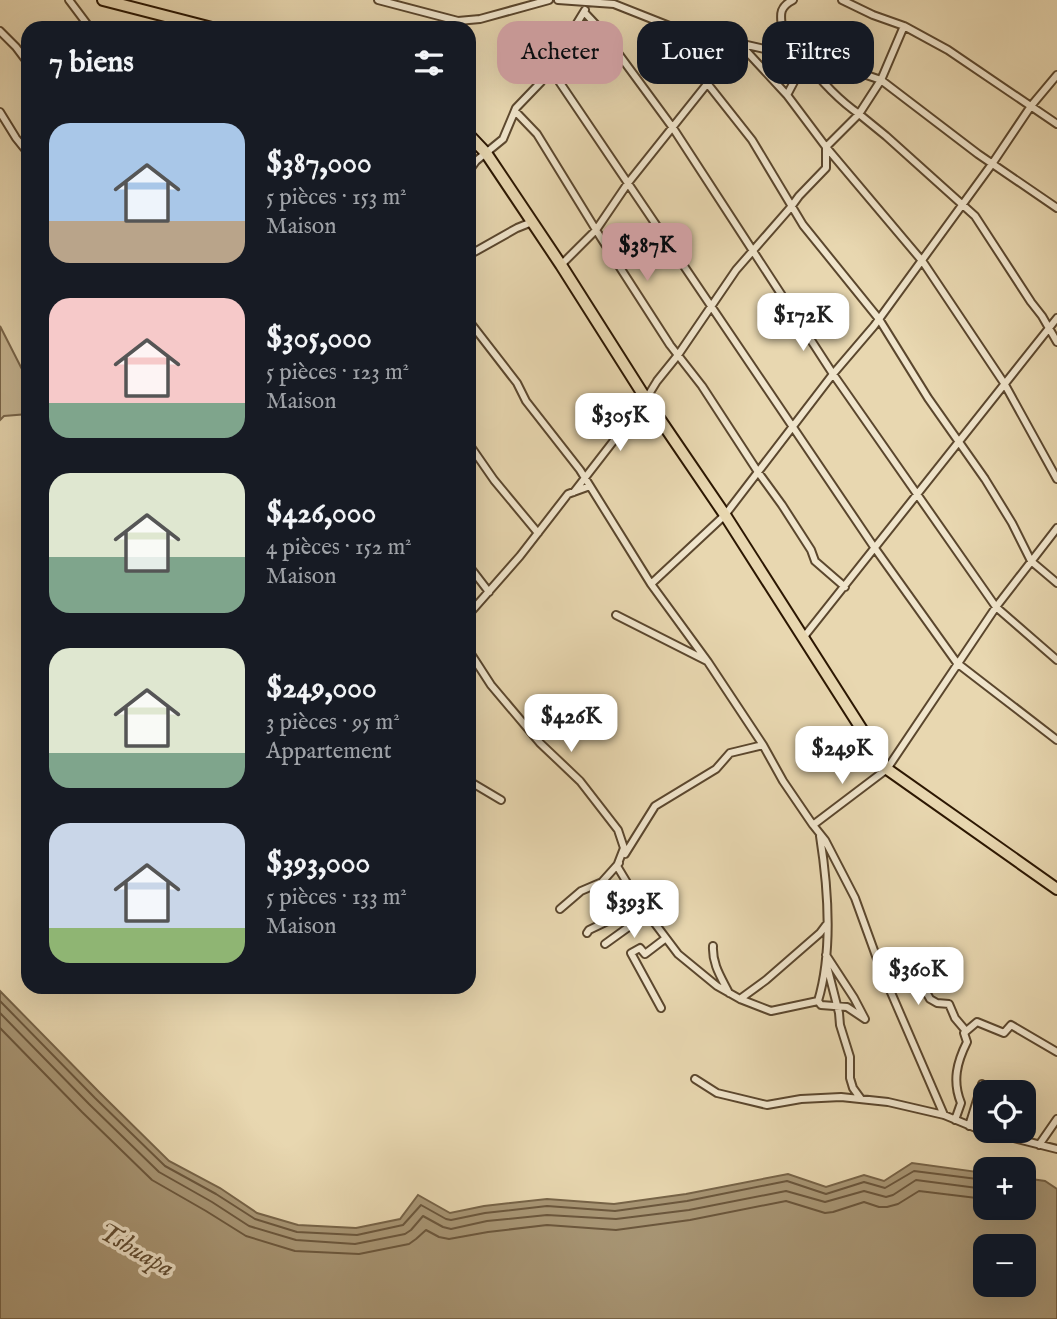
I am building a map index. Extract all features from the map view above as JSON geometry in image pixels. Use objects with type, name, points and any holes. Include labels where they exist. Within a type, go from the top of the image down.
[{"type":"main road","points":[[103,0],[185,21]]},
{"type":"main road","points":[[476,142],[486,153],[561,265],[887,769],[1057,889]]},
{"type":"street","points":[[69,0],[85,21]]},
{"type":"street","points":[[378,0],[458,20],[480,19],[549,0]]},
{"type":"street","points":[[558,0],[614,4],[655,21]]},
{"type":"street","points":[[748,45],[773,51],[782,35],[780,16],[788,2],[793,0]]},
{"type":"street","points":[[842,0],[904,26],[948,50],[1057,124]]},
{"type":"street","points":[[579,21],[584,12],[585,3]]},
{"type":"street","points":[[584,12],[608,39],[673,128],[832,374],[996,607],[1057,660]]},
{"type":"street","points":[[574,492],[646,399],[736,270],[826,168],[826,147],[859,114],[881,80],[904,26]]},
{"type":"street","points":[[0,31],[21,54]]},
{"type":"street","points":[[748,53],[787,95],[826,147],[923,261],[1004,383],[1057,479]]},
{"type":"street","points":[[651,584],[724,515],[923,261],[1031,106],[1057,75]]},
{"type":"street","points":[[874,78],[881,80],[992,164],[1057,208]]},
{"type":"street","points":[[476,161],[503,139],[515,111],[539,84]]},
{"type":"street","points":[[561,84],[874,547],[957,663],[1057,740]]},
{"type":"street","points":[[561,265],[596,230],[628,183],[706,84]]},
{"type":"street","points":[[708,84],[752,140],[803,225],[879,319],[928,398],[985,479],[1031,561],[1057,583]]},
{"type":"street","points":[[787,95],[793,84]]},
{"type":"street","points":[[825,84],[975,216],[1057,342]]},
{"type":"street","points":[[515,111],[537,134],[596,230],[678,355],[782,505],[811,550],[815,561],[845,587]]},
{"type":"street","points":[[0,112],[21,144]]},
{"type":"street","points":[[476,251],[532,222]]},
{"type":"street","points":[[803,638],[1057,318]]},
{"type":"street","points":[[476,330],[584,477],[651,584],[708,662],[763,745],[783,781],[825,840],[855,898],[880,967],[944,1115]]},
{"type":"street","points":[[476,454],[538,533]]},
{"type":"street","points":[[476,606],[568,494],[590,486]]},
{"type":"street","points":[[813,825],[887,769],[996,607],[1057,528]]},
{"type":"street","points":[[476,575],[489,592]]},
{"type":"street","points":[[616,615],[708,662]]},
{"type":"street","points":[[476,662],[491,685],[540,743],[580,781],[618,830],[624,848],[617,866]]},
{"type":"street","points":[[559,909],[581,891],[602,883],[617,866],[655,806],[716,769],[730,753],[763,745]]},
{"type":"street","points":[[476,785],[501,800]]},
{"type":"street","points":[[818,1001],[824,982],[827,923],[826,870],[819,833]]},
{"type":"street","points":[[617,866],[638,901],[687,962],[717,986],[740,999],[771,1011],[818,1001],[821,1004],[847,1007],[864,1019],[826,958]]},
{"type":"street","points":[[587,933],[638,901]]},
{"type":"street","points":[[604,944],[648,913]]},
{"type":"street","points":[[740,999],[820,933],[827,923]]},
{"type":"street","points":[[661,1008],[631,953],[640,948],[645,954],[666,938]]},
{"type":"street","points":[[713,946],[715,967],[729,992]]},
{"type":"street","points":[[826,958],[840,1026],[850,1057],[850,1078],[860,1099]]},
{"type":"street","points":[[880,967],[905,969],[916,974],[930,999],[949,1004],[955,1018],[966,1031]]},
{"type":"street","points":[[955,1120],[961,1103],[955,1079],[960,1055],[967,1042],[964,1033],[977,1022],[1004,1033],[1011,1024],[1057,1052]]},
{"type":"street","points":[[695,1079],[717,1093],[767,1105],[801,1099],[841,1097],[888,1102],[944,1115],[970,1126],[1057,1150]]},
{"type":"street","points":[[970,1126],[973,1118]]},
{"type":"street","points":[[1039,1145],[1057,1119]]},
{"type":"shaded area","points":[[0,326],[21,367],[21,415],[4,416],[0,420]]},
{"type":"water","name":"Tshuapa","points":[[0,991],[169,1161],[220,1188],[257,1213],[298,1225],[356,1228],[400,1219],[418,1195],[450,1213],[547,1199],[614,1204],[686,1194],[788,1174],[826,1187],[864,1175],[884,1181],[912,1163],[973,1171],[973,1220],[1036,1220],[1036,1180],[1045,1181],[1057,1189],[1057,1319],[0,1319]]}]
